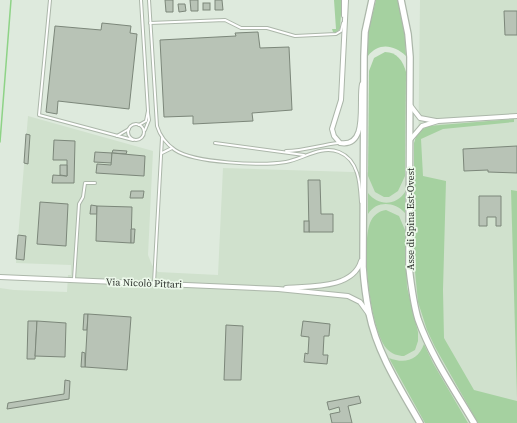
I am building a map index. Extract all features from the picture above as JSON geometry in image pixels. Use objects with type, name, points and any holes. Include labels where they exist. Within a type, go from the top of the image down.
[{"type":"main road","points":[[372,0],[365,32],[364,275],[369,314],[383,356],[420,423]]},
{"type":"main road","name":"Asse di Spina Est-Ovest","points":[[401,0],[408,34],[409,267],[414,303],[418,318],[431,349],[474,423]]},
{"type":"street","points":[[346,0],[341,100],[332,129],[334,136],[340,143],[350,143],[356,138],[359,131],[361,91],[364,76]]},
{"type":"street","points":[[409,102],[413,112],[420,118],[438,122]]},
{"type":"street","points":[[409,142],[422,126],[438,122],[517,116]]},
{"type":"street","points":[[278,289],[322,286],[349,277],[358,269],[363,248]]},
{"type":"street","name":"Via Nicolò Pittari","points":[[0,277],[278,289]]},
{"type":"street","points":[[278,289],[348,296],[360,302],[369,314]]},
{"type":"lane","points":[[50,0],[39,115],[133,140],[141,138],[149,120],[142,0]]},
{"type":"lane","points":[[149,0],[156,122],[162,138],[154,283]]},
{"type":"lane","points":[[150,23],[225,20],[241,28],[267,28],[295,36],[339,33],[342,27],[343,0]]},
{"type":"lane","points":[[117,136],[134,125],[139,125],[146,121],[148,111]]},
{"type":"lane","points":[[139,125],[144,131]]},
{"type":"lane","points":[[130,128],[128,133],[133,140]]},
{"type":"lane","points":[[162,138],[176,151],[203,159],[251,163],[288,161],[325,150],[342,154],[356,168],[360,188],[361,227],[364,235]]},
{"type":"lane","points":[[215,143],[307,155]]},
{"type":"lane","points":[[279,151],[304,150],[323,144],[340,143]]},
{"type":"lane","points":[[162,153],[172,148]]},
{"type":"lane","points":[[74,280],[79,204],[83,197],[85,183],[96,183]]},
{"type":"shaded area","points":[[420,0],[517,0],[517,423],[0,423],[0,288],[67,292],[68,275],[71,275],[71,265],[16,263],[28,116],[153,151],[148,255],[152,265],[158,272],[218,275],[223,168],[418,174]]},
{"type":"green space","points":[[334,0],[342,0],[340,29],[335,33],[332,29],[336,29]]},
{"type":"green space","points":[[376,0],[398,0],[405,37],[406,56],[392,47],[382,47],[372,52],[368,56],[368,32]]},
{"type":"green space","points":[[385,52],[396,55],[403,64],[406,72],[405,176],[398,191],[389,197],[384,197],[375,192],[368,176],[369,71],[374,58]]},
{"type":"green space","points":[[514,119],[514,122],[443,129],[421,139],[423,176],[446,181],[443,290],[444,338],[474,390],[517,401],[517,423],[478,423],[435,347],[427,330],[418,302],[414,261],[414,143],[417,133],[428,126]]},
{"type":"green space","points":[[511,190],[517,191],[517,397]]},
{"type":"green space","points":[[405,192],[405,213],[401,209],[386,204],[376,206],[368,214],[368,193],[377,200],[387,203],[397,200]]},
{"type":"green space","points":[[386,210],[399,216],[405,230],[407,287],[418,332],[418,341],[415,350],[404,356],[391,352],[387,349],[381,339],[376,325],[369,288],[366,250],[367,234],[373,218],[379,212]]},
{"type":"green space","points":[[424,344],[433,363],[468,423],[425,423],[389,358],[400,361],[410,360],[418,354]]},
{"type":"building","points":[[165,0],[173,0],[173,12],[166,12]]},
{"type":"building","points":[[190,0],[198,0],[198,11],[191,11]]},
{"type":"building","points":[[215,0],[222,0],[223,10],[215,10]]},
{"type":"building","points":[[203,3],[210,3],[210,10],[203,10]]},
{"type":"building","points":[[178,4],[185,4],[186,11],[179,12]]},
{"type":"building","points":[[504,11],[517,11],[517,35],[505,35]]},
{"type":"building","points":[[102,23],[131,26],[130,33],[137,34],[129,109],[58,101],[57,114],[46,112],[55,26],[101,30]]},
{"type":"building","points":[[258,32],[260,48],[289,47],[292,110],[252,113],[253,121],[193,124],[193,116],[164,117],[160,40],[236,36],[235,33]]},
{"type":"building","points":[[26,134],[30,135],[28,164],[24,163]]},
{"type":"building","points":[[54,140],[75,141],[74,183],[52,183],[53,175],[67,176],[67,160],[53,160]]},
{"type":"building","points":[[517,146],[517,173],[488,172],[488,170],[464,171],[463,149]]},
{"type":"building","points":[[113,150],[127,151],[126,154],[112,153]]},
{"type":"building","points":[[95,152],[112,153],[112,163],[94,162]]},
{"type":"building","points":[[112,153],[145,156],[144,176],[96,173],[97,164],[111,165]]},
{"type":"building","points":[[60,165],[67,165],[67,176],[60,175]]},
{"type":"building","points":[[308,180],[320,180],[321,214],[333,214],[333,232],[309,232]]},
{"type":"building","points":[[131,191],[144,191],[143,198],[130,198]]},
{"type":"building","points":[[479,196],[501,196],[501,226],[496,226],[496,217],[487,217],[487,226],[479,226]]},
{"type":"building","points":[[40,202],[68,204],[66,246],[37,244]]},
{"type":"building","points":[[91,205],[97,206],[97,214],[90,214]]},
{"type":"building","points":[[97,206],[132,207],[131,243],[96,241]]},
{"type":"building","points":[[304,221],[309,221],[309,232],[304,232]]},
{"type":"building","points":[[131,229],[135,229],[134,243],[131,243]]},
{"type":"building","points":[[18,235],[26,236],[24,260],[16,259]]},
{"type":"building","points":[[84,314],[88,314],[87,330],[83,330]]},
{"type":"building","points":[[88,314],[131,317],[127,370],[85,367]]},
{"type":"building","points":[[28,321],[37,321],[35,359],[27,359]]},
{"type":"building","points":[[37,321],[66,323],[65,357],[35,356]]},
{"type":"building","points":[[303,321],[330,324],[329,336],[324,336],[323,355],[328,355],[327,364],[304,362],[305,353],[308,354],[309,337],[301,336]]},
{"type":"building","points":[[226,325],[243,326],[241,380],[224,380]]},
{"type":"building","points":[[82,352],[85,353],[85,367],[81,367]]},
{"type":"building","points":[[65,380],[70,381],[69,399],[7,409],[8,403],[64,394]]},
{"type":"building","points":[[359,396],[361,403],[348,406],[352,423],[332,423],[330,414],[340,412],[339,407],[329,410],[327,402]]},
{"type":"waterway","points":[[0,142],[11,0]]}]
